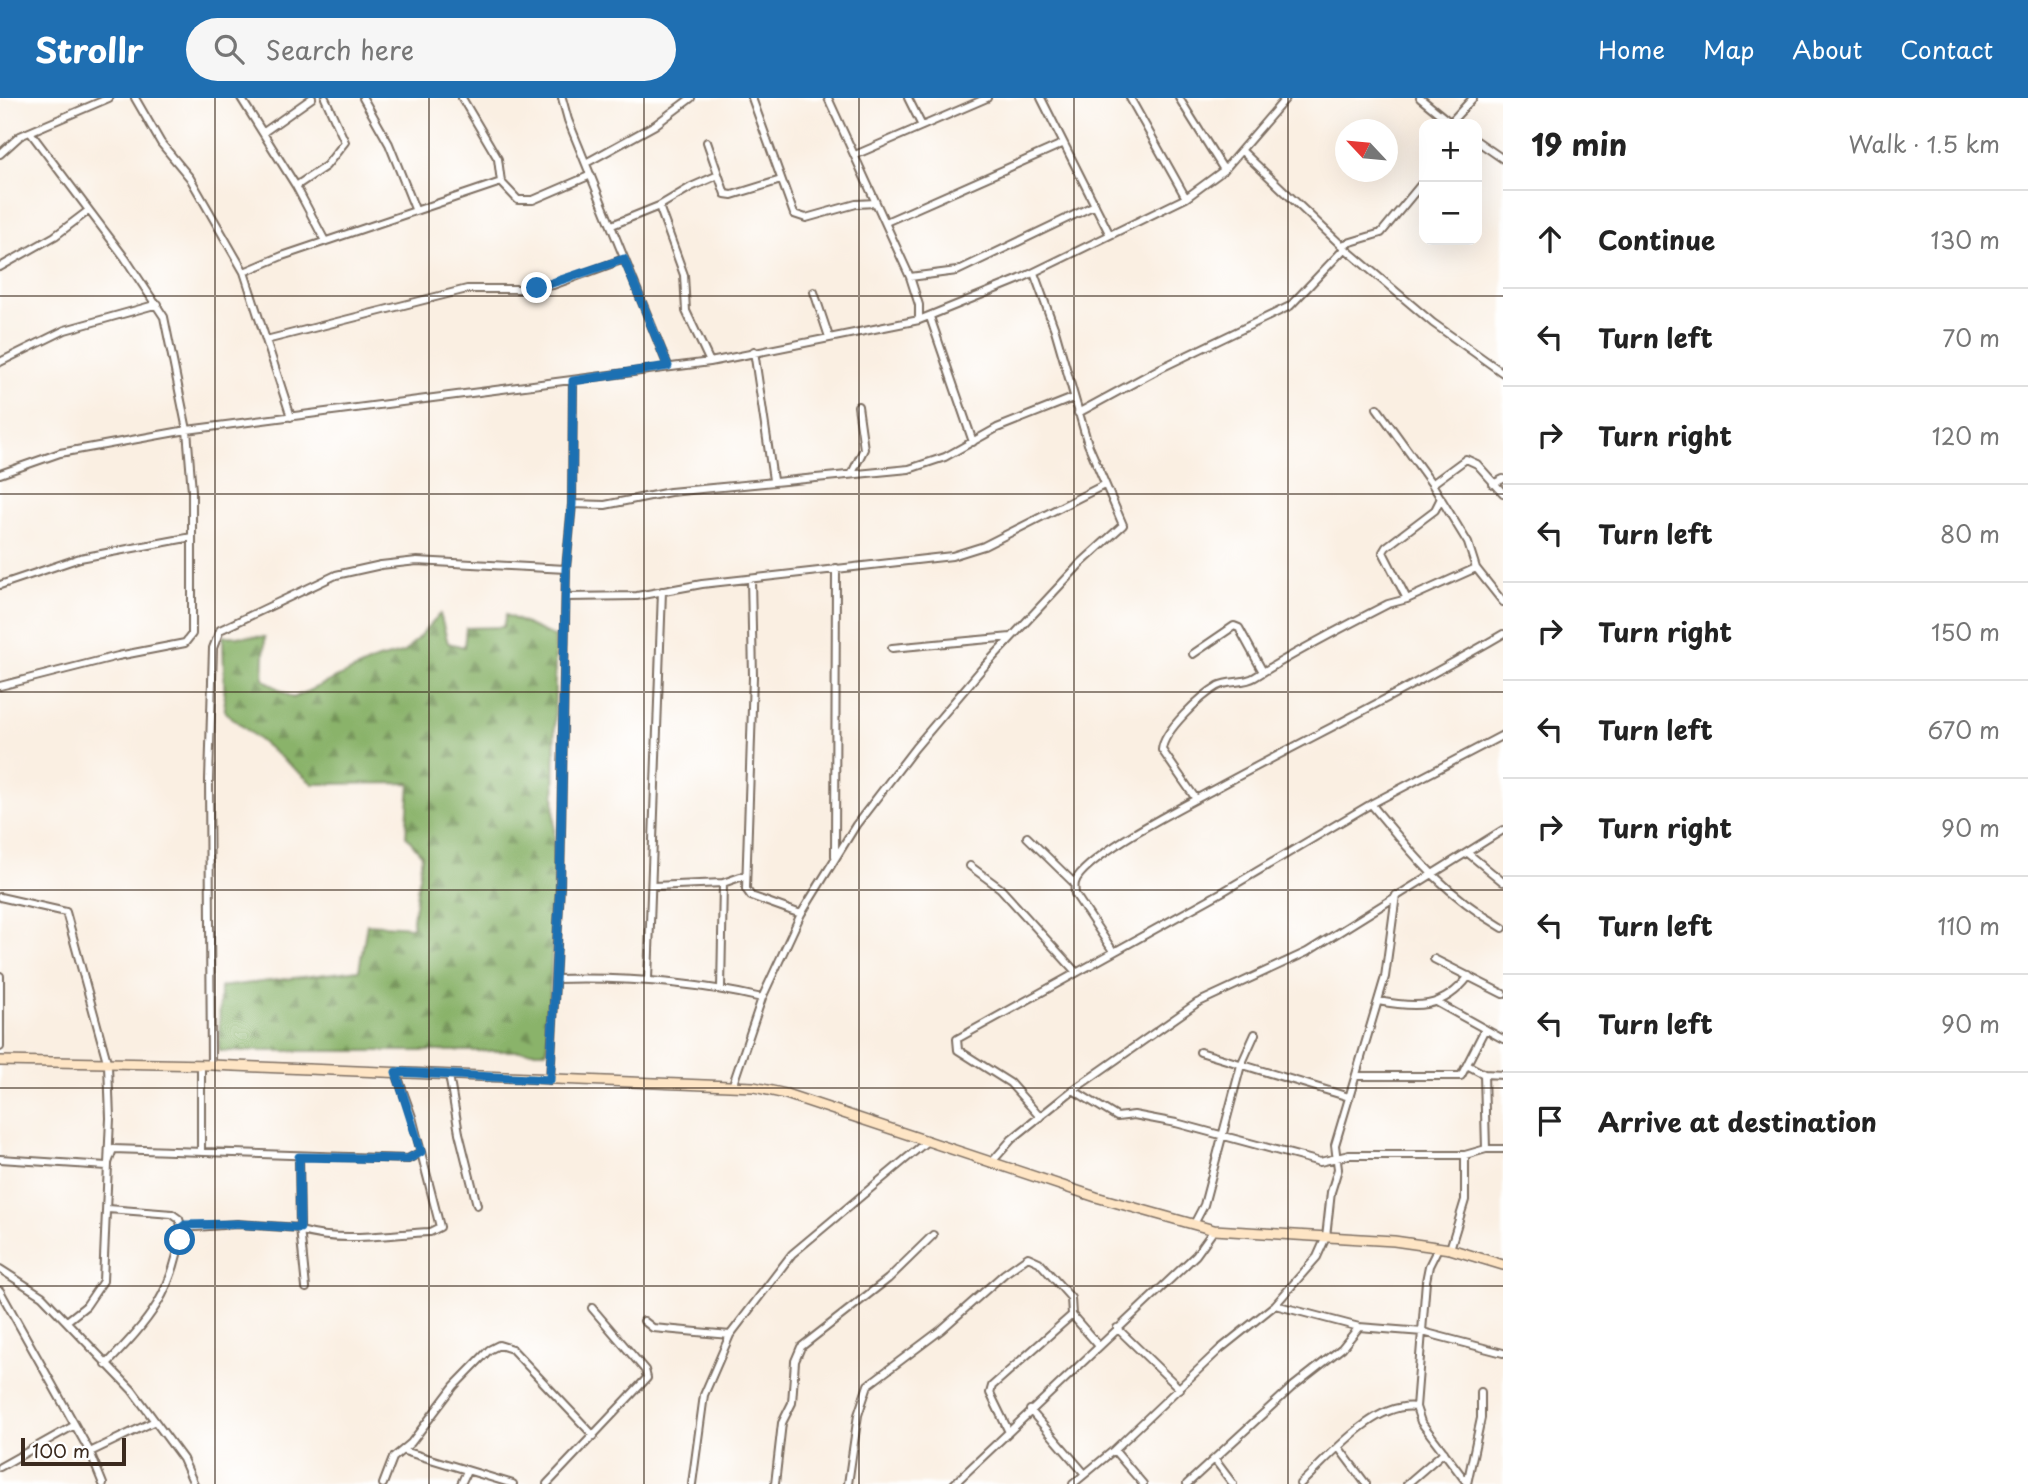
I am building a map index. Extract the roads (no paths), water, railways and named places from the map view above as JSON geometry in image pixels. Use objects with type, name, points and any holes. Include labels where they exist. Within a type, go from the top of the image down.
[{"type":"main road","points":[[0,1061],[206,1065],[550,1080],[733,1084],[786,1094],[991,1163],[1214,1230],[1363,1237],[1450,1249],[1503,1265]]},
{"type":"street","points":[[0,154],[10,142],[109,98]]},
{"type":"street","points":[[135,98],[161,143],[190,178],[244,272],[291,417]]},
{"type":"street","points":[[241,98],[296,186],[325,241]]},
{"type":"street","points":[[264,132],[312,98]]},
{"type":"street","points":[[296,186],[326,166],[345,142],[326,98]]},
{"type":"street","points":[[363,98],[399,166],[415,209]]},
{"type":"street","points":[[462,98],[498,159],[501,182],[518,200],[533,200],[591,175]]},
{"type":"street","points":[[562,98],[668,366]]},
{"type":"street","points":[[586,163],[655,125],[691,98]]},
{"type":"street","points":[[752,98],[791,209],[802,218],[856,204],[876,203]]},
{"type":"street","points":[[828,98],[910,277],[919,305],[919,320]]},
{"type":"street","points":[[908,98],[922,126]]},
{"type":"street","points":[[855,155],[987,98]]},
{"type":"street","points":[[1041,98],[1110,235]]},
{"type":"street","points":[[1130,98],[1186,198]]},
{"type":"street","points":[[1179,98],[1224,170]]},
{"type":"street","points":[[1420,98],[1445,119]]},
{"type":"street","points":[[1455,119],[1473,98]]},
{"type":"street","points":[[0,474],[60,453],[187,430],[710,362],[930,317],[1034,273],[1186,198],[1224,170],[1284,99]]},
{"type":"street","points":[[0,685],[187,642],[192,634],[192,537],[187,430],[168,332],[158,304],[30,132]]},
{"type":"street","points":[[707,142],[716,176],[728,196],[781,180]]},
{"type":"street","points":[[886,222],[1062,144]]},
{"type":"street","points":[[1482,144],[1503,159]]},
{"type":"street","points":[[1242,151],[1343,247],[1442,331],[1503,373]]},
{"type":"street","points":[[612,225],[659,206],[716,176]]},
{"type":"street","points":[[244,272],[415,209],[501,182]]},
{"type":"street","points":[[1078,413],[1290,306],[1300,299],[1343,247],[1381,233],[1423,182]]},
{"type":"street","points":[[910,277],[957,271],[1095,205]]},
{"type":"street","points":[[659,206],[684,275],[686,311],[710,362]]},
{"type":"street","points":[[0,267],[55,236],[88,211]]},
{"type":"street","points":[[266,340],[467,289],[529,289],[553,285],[624,259]]},
{"type":"street","points":[[733,1084],[762,998],[801,914],[835,858],[915,748],[1080,564],[1121,528],[1121,519],[1104,485],[1078,413],[1055,330],[1034,273]]},
{"type":"street","points":[[814,292],[829,337]]},
{"type":"street","points":[[0,362],[65,330],[158,304]]},
{"type":"street","points":[[930,317],[973,442]]},
{"type":"street","points":[[754,351],[774,480]]},
{"type":"street","points":[[550,1080],[556,979],[566,569],[572,504],[573,381]]},
{"type":"street","points":[[572,504],[606,505],[670,492],[852,472],[909,470],[929,464],[997,428],[1073,398]]},
{"type":"street","points":[[852,472],[864,449],[858,406]]},
{"type":"street","points":[[1377,408],[1432,484],[1468,543],[1476,568],[1503,602]]},
{"type":"street","points":[[1432,484],[1466,459],[1477,464],[1503,493]]},
{"type":"street","points":[[1493,484],[1503,479]]},
{"type":"street","points":[[566,597],[638,596],[964,553],[1104,485]]},
{"type":"street","points":[[1407,599],[1383,552],[1435,510],[1441,498]]},
{"type":"street","points":[[0,585],[80,558],[192,537]]},
{"type":"street","points":[[201,1151],[206,1065],[213,648],[220,630],[336,575],[381,565],[417,561],[566,569]]},
{"type":"street","points":[[835,858],[836,568]]},
{"type":"street","points":[[1196,799],[1162,750],[1162,741],[1167,732],[1218,686],[1254,678],[1262,670],[1388,604],[1407,599],[1476,568]]},
{"type":"street","points":[[751,579],[753,677],[746,889],[751,895],[801,914]]},
{"type":"street","points":[[648,979],[662,591]]},
{"type":"street","points":[[1193,654],[1234,626],[1239,628],[1262,670]]},
{"type":"street","points":[[1074,883],[1100,858],[1196,799],[1430,677],[1503,634]]},
{"type":"street","points":[[892,648],[1012,637]]},
{"type":"street","points":[[1040,1117],[1016,1088],[958,1050],[956,1042],[959,1036],[1224,891],[1371,804],[1503,735]]},
{"type":"street","points":[[1371,804],[1430,875],[1473,910],[1503,928]]},
{"type":"street","points":[[991,1163],[1012,1139],[1073,1090],[1197,1003],[1307,952],[1396,895],[1469,854],[1503,830]]},
{"type":"street","points":[[1027,837],[1074,883],[1075,894],[1112,951]]},
{"type":"street","points":[[1469,854],[1503,882]]},
{"type":"street","points":[[970,866],[1000,888],[1075,971]]},
{"type":"street","points":[[653,886],[723,883],[746,875]]},
{"type":"street","points":[[721,989],[723,883]]},
{"type":"street","points":[[1073,1484],[1114,1450],[1220,1349],[1275,1305],[1317,1257],[1326,1237],[1326,1218],[1338,1169],[1335,1156],[1349,1097],[1385,977],[1396,895]]},
{"type":"street","points":[[0,897],[66,912],[108,1065],[108,1209],[103,1281],[86,1306],[67,1321]]},
{"type":"street","points":[[1434,959],[1503,993]]},
{"type":"street","points":[[0,976],[0,1047]]},
{"type":"street","points":[[1378,1001],[1399,1005],[1438,1003],[1459,989],[1469,976]]},
{"type":"street","points":[[556,979],[648,979],[721,989],[762,998]]},
{"type":"street","points":[[1438,1003],[1503,1039]]},
{"type":"street","points":[[1356,1076],[1461,1076],[1485,1029]]},
{"type":"street","points":[[1194,1224],[1204,1205],[1241,1065],[1255,1034]]},
{"type":"street","points":[[1200,1052],[1349,1097]]},
{"type":"street","points":[[1467,1065],[1484,1074],[1503,1075]]},
{"type":"street","points":[[181,1228],[237,1224],[301,1229],[314,1235],[355,1236],[438,1230],[421,1152],[396,1072]]},
{"type":"street","points":[[450,1074],[459,1133],[477,1205]]},
{"type":"street","points":[[1484,1074],[1486,1149]]},
{"type":"street","points":[[1073,1090],[1117,1117],[1134,1115],[1176,1123],[1311,1160],[1328,1162],[1335,1156],[1465,1155],[1486,1149],[1503,1149]]},
{"type":"street","points":[[692,1484],[704,1395],[730,1335],[792,1254],[926,1142]]},
{"type":"street","points":[[107,1166],[113,1149],[408,1159],[421,1152]]},
{"type":"street","points":[[1450,1249],[1465,1200],[1465,1155]]},
{"type":"street","points":[[299,1157],[306,1288]]},
{"type":"street","points":[[0,1159],[107,1166]]},
{"type":"street","points":[[106,1365],[141,1329],[165,1294],[181,1228],[179,1219],[172,1214],[108,1209]]},
{"type":"street","points":[[954,1484],[1196,1255],[1214,1230]]},
{"type":"street","points":[[775,1484],[782,1423],[792,1403],[794,1361],[801,1348],[888,1279],[933,1235]]},
{"type":"street","points":[[1438,1248],[1429,1266],[1416,1407],[1421,1422],[1467,1484]]},
{"type":"street","points":[[848,1484],[858,1415],[868,1385],[941,1331],[1003,1275],[1028,1257],[1039,1262],[1071,1298],[1072,1315],[1098,1346]]},
{"type":"street","points":[[0,1269],[42,1296],[132,1390],[183,1459],[194,1484]]},
{"type":"street","points":[[0,1291],[90,1452],[103,1484]]},
{"type":"street","points":[[1275,1305],[1359,1327],[1423,1332],[1503,1353]]},
{"type":"street","points":[[547,1484],[647,1378],[645,1370],[592,1308]]},
{"type":"street","points":[[1009,1432],[990,1393],[992,1386],[1020,1358],[1072,1315]]},
{"type":"street","points":[[643,1321],[653,1328],[730,1335]]},
{"type":"street","points":[[1187,1484],[1291,1388],[1342,1348],[1359,1327]]},
{"type":"street","points":[[1116,1328],[1180,1389]]},
{"type":"street","points":[[383,1484],[393,1458],[404,1451],[454,1386],[489,1350],[499,1345],[512,1349],[594,1436]]},
{"type":"street","points":[[1467,1484],[1481,1418],[1480,1392]]},
{"type":"street","points":[[1300,1484],[1339,1448],[1387,1410],[1416,1407]]},
{"type":"street","points":[[1030,1410],[1085,1474]]},
{"type":"street","points":[[90,1452],[155,1421]]},
{"type":"street","points":[[0,1467],[75,1425]]},
{"type":"street","points":[[1339,1448],[1366,1484]]},
{"type":"street","points":[[1114,1450],[1143,1484]]},
{"type":"street","points":[[404,1451],[513,1484]]},
{"type":"street","points":[[1407,1484],[1444,1451]]},
{"type":"street","points":[[1215,1460],[1233,1484]]},
{"type":"street","points":[[461,1484],[467,1471]]}]
